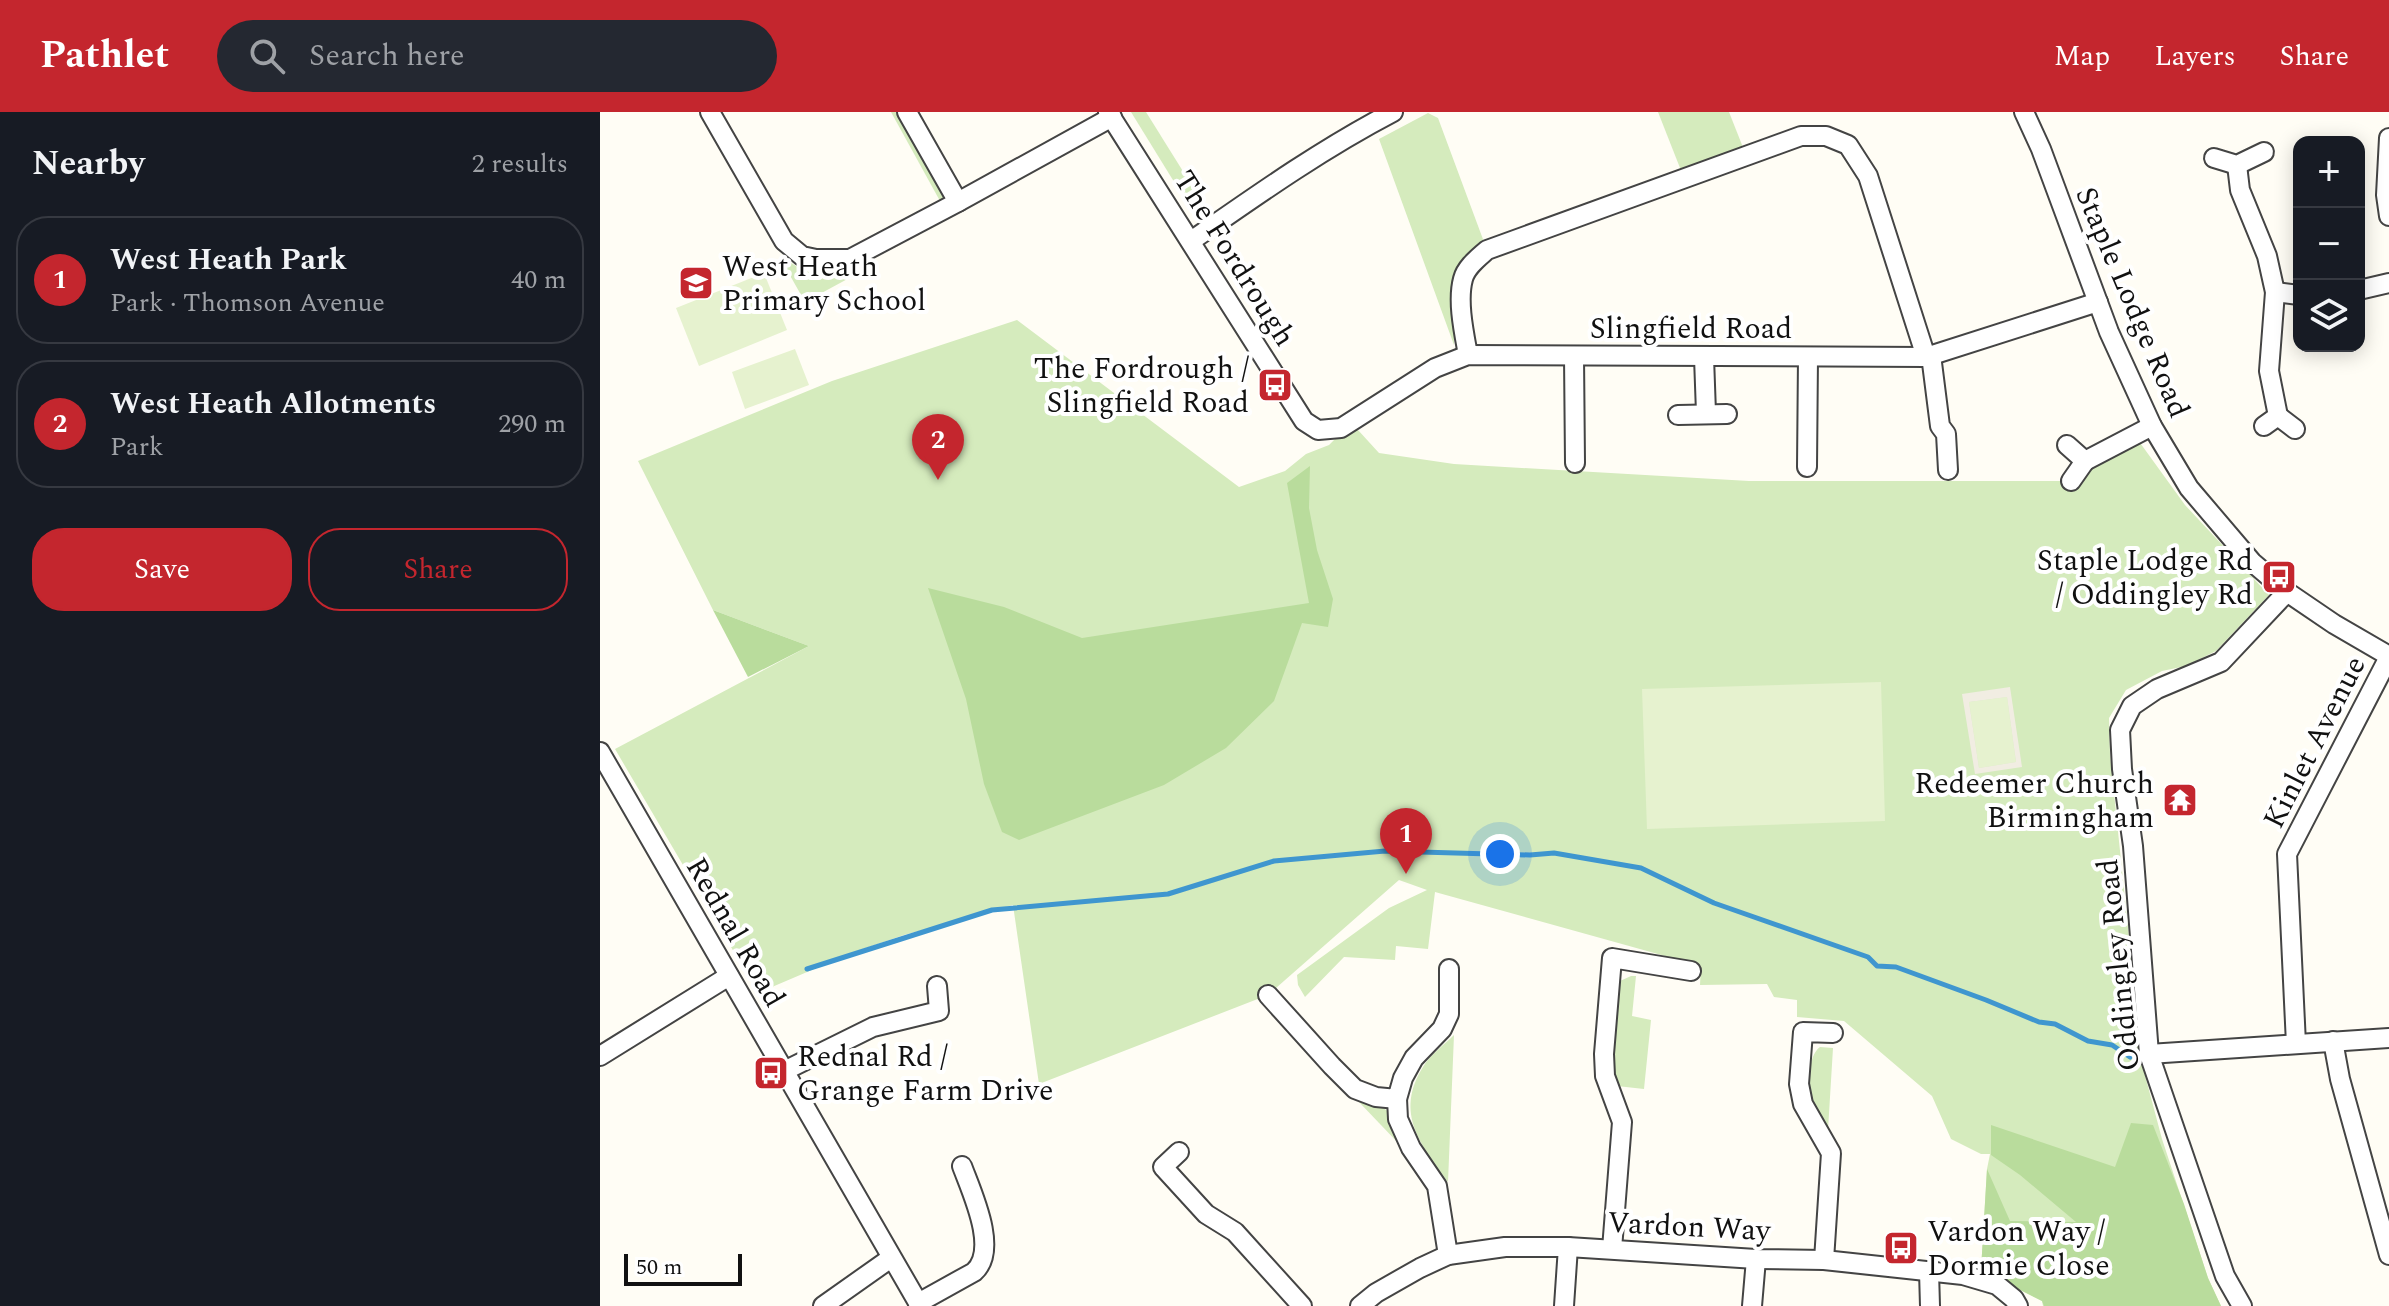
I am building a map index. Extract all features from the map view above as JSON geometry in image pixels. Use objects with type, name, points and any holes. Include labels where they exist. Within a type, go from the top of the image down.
[{"type":"street","points":[[710,112],[784,241],[802,256],[816,259],[850,259],[958,202],[1110,114]]},
{"type":"street","points":[[907,112],[958,202]]},
{"type":"street","points":[[1191,241],[1276,182],[1393,112]]},
{"type":"street","name":"Staple Lodge Road","points":[[2024,112],[2041,149],[2109,332],[2152,426],[2189,488],[2252,562],[2287,592],[2389,657]]},
{"type":"street","name":"The Fordrough","points":[[1110,114],[1304,421],[1318,430]]},
{"type":"street","points":[[1468,355],[1461,316],[1463,278],[1487,250],[1801,136],[1826,136],[1848,145],[1868,176],[1928,356],[1940,426],[1946,434],[1948,470]]},
{"type":"street","points":[[2389,138],[2386,195],[2389,216]]},
{"type":"street","points":[[2214,158],[2237,165],[2264,152]]},
{"type":"street","points":[[2237,165],[2240,190],[2267,256],[2275,292],[2269,371],[2271,421],[2295,429]]},
{"type":"street","points":[[2365,289],[2389,283]]},
{"type":"street","points":[[2275,292],[2293,294]]},
{"type":"street","name":"Slingfield Road","points":[[1318,430],[1341,428],[1435,368],[1468,355],[1928,356],[2098,302]]},
{"type":"street","name":"Slingfield Road","points":[[1574,356],[1575,463]]},
{"type":"street","points":[[1704,357],[1706,413]]},
{"type":"street","name":"Slingfield Road","points":[[1807,467],[1808,357]]},
{"type":"street","points":[[1678,415],[1727,414]]},
{"type":"street","points":[[2071,481],[2085,461],[2152,426]]},
{"type":"street","points":[[2067,445],[2085,461]]},
{"type":"street","name":"Oddingley Road","points":[[2242,1306],[2225,1276],[2149,1054],[2133,846],[2120,730],[2132,706],[2157,689],[2221,662],[2287,592]]},
{"type":"street","name":"Kinlet Avenue","points":[[2296,1044],[2287,854],[2389,657]]},
{"type":"street","name":"Rednal Road","points":[[600,752],[919,1304]]},
{"type":"street","points":[[1612,1249],[1622,1122],[1605,1076],[1612,958],[1691,971]]},
{"type":"street","points":[[1448,1255],[1437,1186],[1411,1148],[1398,1119],[1397,1099],[1403,1078],[1414,1058],[1442,1029],[1449,1014],[1449,969]]},
{"type":"street","points":[[600,1056],[729,976]]},
{"type":"street","points":[[784,1071],[873,1027],[939,1011],[937,986]]},
{"type":"street","points":[[1268,995],[1355,1089],[1376,1097],[1397,1099]]},
{"type":"street","points":[[1824,1260],[1831,1153],[1803,1104],[1799,1084],[1803,1032],[1833,1033]]},
{"type":"street","points":[[2149,1054],[2389,1038]]},
{"type":"street","points":[[2333,1041],[2340,1079],[2389,1255]]},
{"type":"street","points":[[1179,1152],[1163,1167],[1206,1214],[1235,1232],[1302,1306]]},
{"type":"street","points":[[919,1304],[981,1266],[985,1248],[982,1224],[962,1166]]},
{"type":"street","name":"Vardon Way","points":[[1360,1306],[1376,1293],[1448,1255],[1505,1247],[1568,1247],[1756,1259],[1824,1260],[1929,1271],[1963,1275],[1997,1285],[2018,1306]]},
{"type":"street","points":[[1564,1306],[1568,1247]]},
{"type":"street","points":[[823,1306],[891,1258]]},
{"type":"street","points":[[1752,1306],[1756,1259]]},
{"type":"street","points":[[1929,1271],[1930,1306]]},
{"type":"green space","points":[[891,112],[902,112],[951,194],[940,201]]},
{"type":"green space","points":[[1131,112],[1146,112],[1204,205],[1193,204],[1184,198]]},
{"type":"green space","points":[[1658,112],[1729,112],[1744,150],[1682,173]]},
{"type":"green space","points":[[1428,113],[1438,118],[1484,242],[1454,296],[1454,345],[1379,139]]},
{"type":"green space","points":[[783,255],[807,271],[853,276],[805,302],[783,263]]},
{"type":"green space","points":[[764,273],[787,330],[699,366],[676,308]]},
{"type":"green space","points":[[1017,320],[1239,487],[1285,471],[1306,454],[1358,430],[1379,453],[1454,464],[1749,481],[2071,481],[2079,485],[2088,466],[2138,440],[2185,505],[2269,595],[2216,651],[2186,666],[2162,671],[2126,690],[2109,718],[2110,754],[2142,1064],[2162,1139],[2208,1278],[2221,1306],[2043,1306],[2042,1301],[1981,1270],[1990,1154],[1981,1154],[1951,1139],[1932,1096],[1844,1021],[1797,1017],[1797,1000],[1774,997],[1767,984],[1700,985],[1701,966],[1435,892],[1428,949],[1396,946],[1395,960],[1344,957],[1305,997],[1298,985],[1297,975],[1389,908],[1427,890],[1399,880],[1268,995],[1039,1084],[1013,905],[854,952],[758,993],[615,749],[809,646],[713,610],[638,461],[832,381]]},
{"type":"green space","points":[[795,349],[809,385],[745,409],[732,372]]},
{"type":"green space","points":[[1310,466],[1309,508],[1317,550],[1333,599],[1328,627],[1302,623],[1274,701],[1226,748],[1164,785],[1019,840],[1002,832],[984,784],[966,699],[928,588],[1004,607],[1082,638],[1309,603],[1287,483]]},
{"type":"green space","points":[[713,610],[809,646],[748,677]]},
{"type":"green space","points":[[1881,682],[1885,821],[1647,829],[1642,689]]},
{"type":"green space","points":[[2007,697],[2016,762],[1979,768],[1969,702]]},
{"type":"green space","points":[[1636,976],[1632,1016],[1651,1020],[1644,1089],[1617,1086],[1614,1069],[1617,991],[1620,981]]},
{"type":"green space","points":[[1454,1035],[1448,1182],[1414,1128],[1411,1099],[1426,1063]]},
{"type":"green space","points":[[1820,1047],[1833,1048],[1828,1130],[1809,1096],[1811,1064]]},
{"type":"green space","points":[[1363,1100],[1380,1106],[1391,1116],[1401,1146],[1359,1102]]},
{"type":"green space","points":[[2131,1123],[2153,1125],[2221,1306],[2044,1306],[2042,1301],[1981,1270],[1987,1169],[2010,1221],[2076,1222],[1991,1155],[1991,1125],[2115,1167]]},
{"type":"shaded area","points":[[2010,687],[2022,767],[1975,774],[1962,694]],"holes":[[[2007,697],[2016,762],[1979,768],[1969,702]]]},
{"type":"waterway","points":[[807,969],[992,910],[1168,894],[1274,861],[1385,851],[1554,853],[1641,868],[1714,903],[1868,957],[1877,966],[1896,967],[2039,1022],[2055,1024],[2088,1041],[2112,1045],[2130,1057]]},
{"type":"place","name":"West Heath Primary School","points":[[696,283]]},
{"type":"place","name":"The Fordrough / Slingfield Road","points":[[1275,385]]},
{"type":"place","name":"West Heath Allotments","points":[[938,480]]},
{"type":"place","name":"Staple Lodge Rd / Oddingley Rd","points":[[2279,577]]},
{"type":"place","name":"Redeemer Church Birmingham","points":[[2180,800]]},
{"type":"place","name":"West Heath Park","points":[[1406,874]]},
{"type":"place","name":"Rednal Rd / Grange Farm Drive","points":[[771,1073]]},
{"type":"place","name":"Vardon Way / Dormie Close","points":[[1901,1248]]}]
